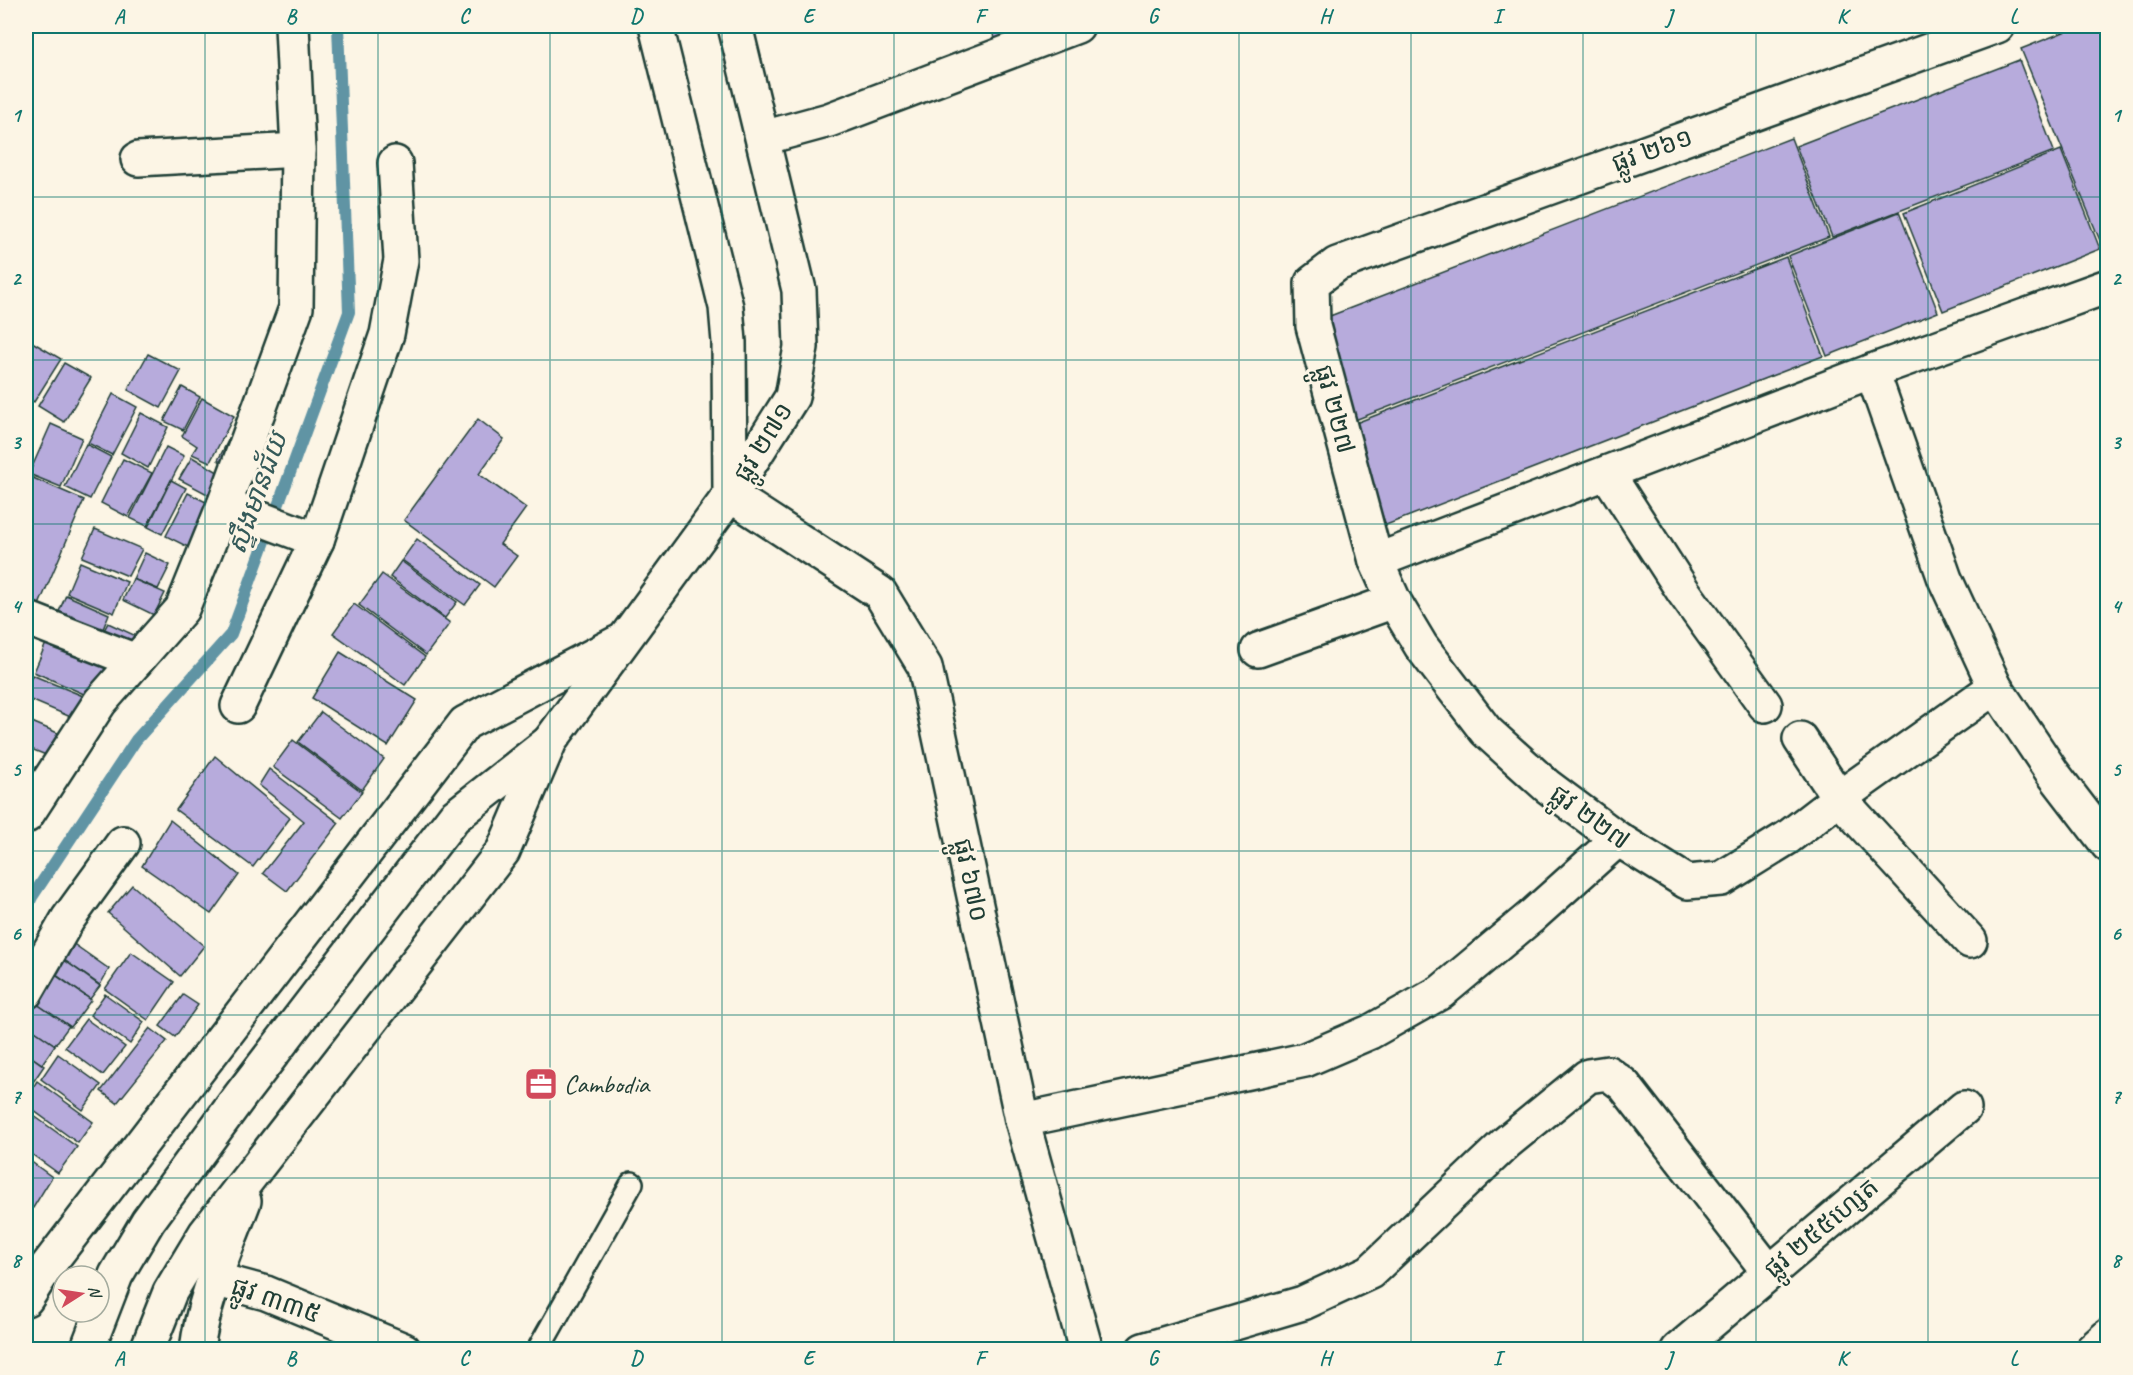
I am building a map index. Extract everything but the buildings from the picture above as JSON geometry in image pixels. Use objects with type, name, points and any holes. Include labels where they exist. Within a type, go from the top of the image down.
[{"type":"street","points":[[26,816],[100,702],[182,609],[236,510],[296,308],[298,150],[292,26]]},
{"type":"street","name":"ផ្លូវ ២៧១","points":[[656,26],[726,307],[729,342],[730,495]]},
{"type":"street","name":"ផ្លូវ ២៧១","points":[[730,495],[792,397],[801,347],[799,290],[735,26]]},
{"type":"street","points":[[763,138],[830,120],[1077,26]]},
{"type":"street","name":"ផ្លូវ ២៦១","points":[[1312,283],[1338,264],[1996,26]]},
{"type":"street","points":[[138,159],[298,150]]},
{"type":"street","points":[[238,706],[387,334],[401,260],[395,163]]},
{"type":"street","name":"ផ្លូវ ២២៧","points":[[1312,283],[1313,326],[1376,561],[1394,601],[1421,646],[1486,730],[1547,786],[1618,838],[1686,882],[1721,879],[1787,838],[1839,798],[1995,687]]},
{"type":"street","points":[[1376,561],[1872,371],[2108,286]]},
{"type":"street","points":[[1872,371],[1945,579],[1995,687],[2052,772],[2108,845]]},
{"type":"street","points":[[1607,473],[1683,591],[1765,705]]},
{"type":"street","points":[[147,1350],[170,1292],[205,1234],[503,851],[550,741],[730,495]]},
{"type":"street","name":"ផ្លូវ ៦៧០","points":[[730,495],[880,593],[925,667],[1022,1120],[1086,1350]]},
{"type":"street","points":[[236,510],[306,536]]},
{"type":"street","points":[[1258,650],[1394,601]]},
{"type":"street","points":[[26,618],[136,661]]},
{"type":"street","points":[[26,1299],[67,1240],[465,723],[624,639]]},
{"type":"street","points":[[1800,739],[1839,798],[1971,941]]},
{"type":"street","points":[[87,1350],[116,1275],[148,1221],[240,1096],[454,817],[550,741]]},
{"type":"street","points":[[1022,1120],[1305,1060],[1370,1032],[1441,992],[1532,916],[1618,838]]},
{"type":"street","points":[[26,992],[68,919],[123,843]]},
{"type":"street","points":[[1143,1350],[1303,1303],[1370,1272],[1507,1142],[1588,1076],[1608,1073],[1624,1085],[1769,1272]]},
{"type":"street","name":"ផ្លូវ ២៥៥ហ្សេត","points":[[1678,1350],[1965,1108]]},
{"type":"street","points":[[196,1350],[214,1279],[258,1165]]},
{"type":"street","name":"ផ្លូវ ៣៣៥","points":[[214,1279],[266,1293],[404,1350]]},
{"type":"street","points":[[2092,1350],[2108,1336]]},
{"type":"lane","points":[[538,1350],[632,1183]]},
{"type":"waterway","name":"ស្ទឹងមានជ័យ","points":[[26,911],[32,897],[136,740],[231,634],[349,312],[338,26]]},
{"type":"place","name":"Cambodia","points":[[541,1084]]}]
